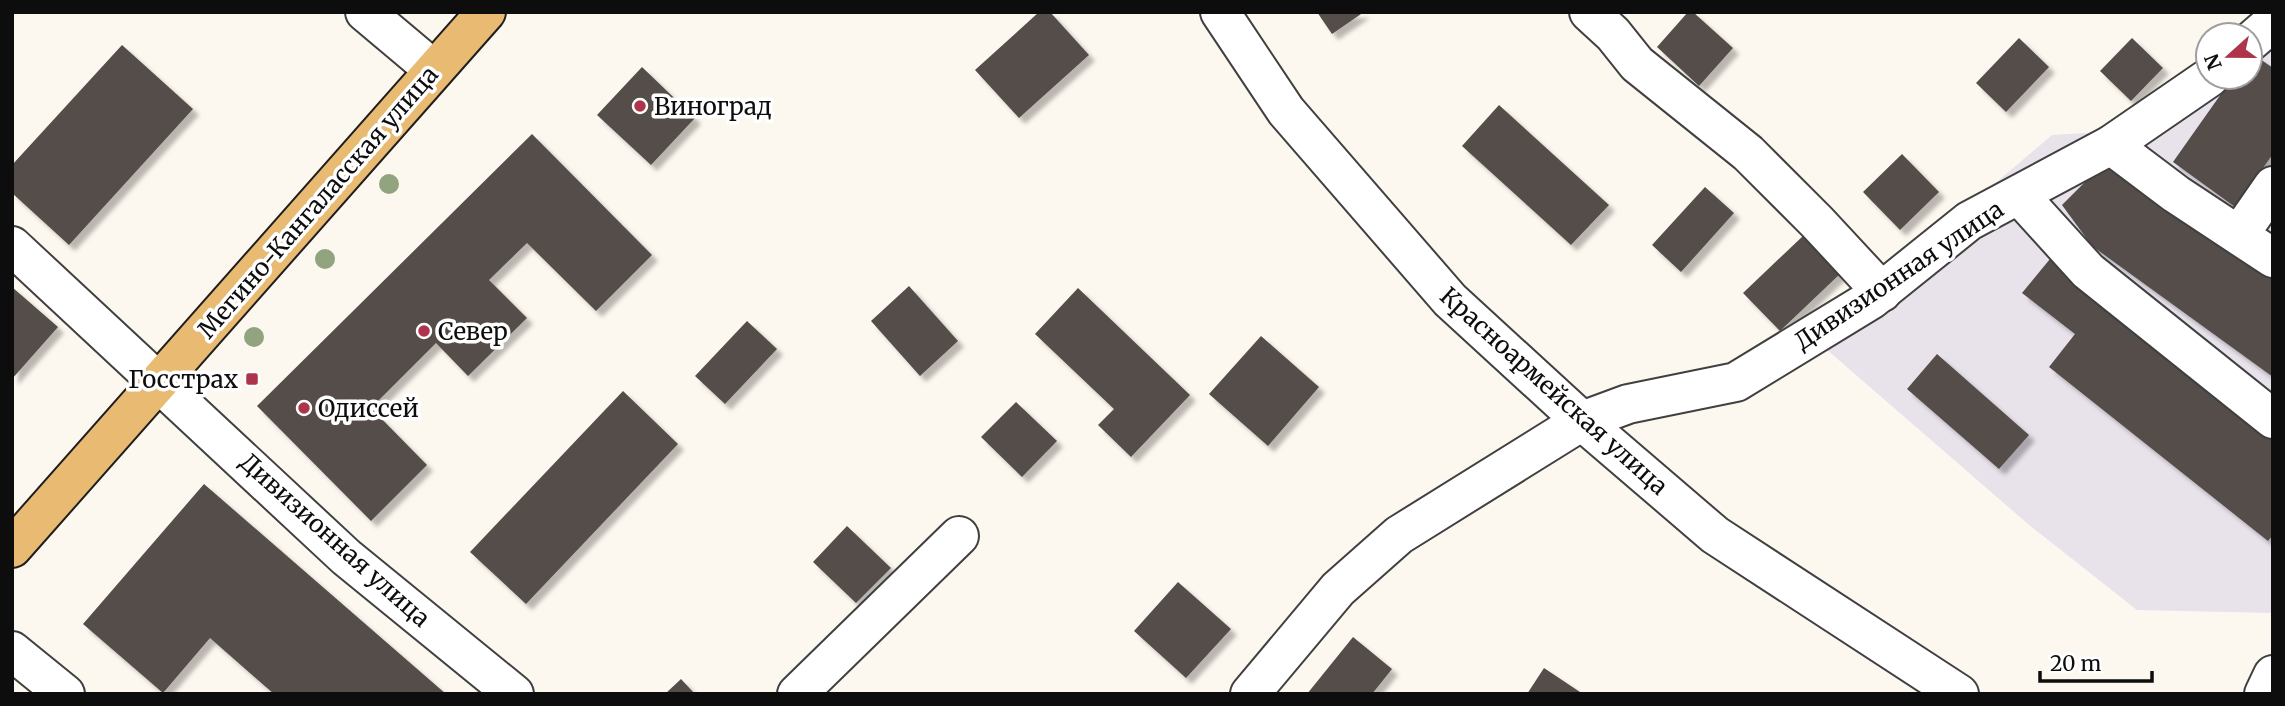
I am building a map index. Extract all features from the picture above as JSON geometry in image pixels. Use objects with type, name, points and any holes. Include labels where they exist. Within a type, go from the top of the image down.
[{"type":"main road","name":"Мегино-Кангаласская улица","points":[[12,548],[486,12]]},
{"type":"street","points":[[365,12],[434,70]]},
{"type":"street","name":"Красноармейская улица","points":[[1220,12],[1286,111],[1450,300],[1581,421],[1715,535],[1959,694]]},
{"type":"street","points":[[1589,12],[1613,34],[1637,64],[1748,153],[1882,292]]},
{"type":"street","name":"Дивизионная улица","points":[[1250,694],[1338,589],[1399,535],[1581,421],[1628,404],[1736,382],[1882,292],[1969,221],[2111,145],[2194,88]]},
{"type":"street","points":[[2111,145],[2176,194],[2273,258]]},
{"type":"street","points":[[2239,235],[2273,186]]},
{"type":"street","points":[[2018,195],[2088,271],[2273,419]]},
{"type":"street","name":"Дивизионная улица","points":[[12,246],[346,557],[514,694]]},
{"type":"street","points":[[797,694],[959,536]]},
{"type":"street","points":[[12,652],[65,694]]},
{"type":"street","points":[[2264,694],[2273,675]]},
{"type":"shaded area","points":[[2254,12],[2273,12],[2273,613],[2137,610],[2028,524],[1811,336],[1887,261],[1999,180],[2052,135],[2100,132],[2194,64],[2194,91],[2264,91],[2264,21],[2245,21]]},
{"type":"building","points":[[1039,12],[1050,12],[1089,55],[1019,118],[975,70]]},
{"type":"building","points":[[1317,12],[1364,12],[1332,34]]},
{"type":"building","points":[[1688,12],[1693,12],[1733,48],[1699,86],[1657,47]]},
{"type":"building","points":[[2019,38],[2049,67],[2006,112],[1976,83]]},
{"type":"building","points":[[2132,38],[2163,68],[2131,101],[2100,71]]},
{"type":"building","points":[[122,45],[193,109],[69,245],[12,193],[12,165]]},
{"type":"building","points":[[2264,62],[2273,68],[2273,154],[2235,207],[2173,162],[2223,91],[2264,91]]},
{"type":"building","points":[[642,67],[695,118],[651,165],[597,115]]},
{"type":"building","points":[[1499,105],[1609,205],[1571,245],[1462,146]]},
{"type":"building","name":"Север","points":[[532,134],[652,255],[596,311],[527,243],[489,280],[527,318],[468,376],[436,343],[371,408],[427,465],[371,521],[257,406]]},
{"type":"building","points":[[1902,154],[1939,192],[1900,230],[1863,192]]},
{"type":"building","points":[[2105,162],[2273,272],[2273,377],[2092,246],[2062,205]]},
{"type":"building","points":[[1705,187],[1734,213],[1681,272],[1652,245]]},
{"type":"building","points":[[1804,235],[1841,273],[1780,331],[1743,293]]},
{"type":"building","points":[[2050,259],[2273,436],[2273,535],[2268,541],[2049,367],[2075,334],[2022,293]]},
{"type":"building","points":[[909,286],[958,341],[920,376],[871,321]]},
{"type":"building","points":[[12,287],[58,327],[12,379]]},
{"type":"building","points":[[1078,288],[1190,395],[1131,457],[1098,425],[1114,409],[1035,334]]},
{"type":"building","points":[[747,321],[777,349],[725,404],[695,376]]},
{"type":"building","points":[[1261,336],[1319,387],[1268,446],[1209,394]]},
{"type":"building","points":[[1937,354],[2029,435],[1999,469],[1907,389]]},
{"type":"building","points":[[623,391],[678,444],[526,604],[470,552]]},
{"type":"building","points":[[1016,402],[1057,441],[1022,477],[981,437]]},
{"type":"building","points":[[204,484],[446,694],[274,694],[210,638],[163,693],[83,624]]},
{"type":"building","points":[[847,526],[891,568],[856,603],[813,562]]},
{"type":"building","points":[[1178,582],[1231,629],[1186,678],[1134,631]]},
{"type":"building","points":[[1353,637],[1392,669],[1372,694],[1307,694]]},
{"type":"building","points":[[1544,668],[1580,692],[1579,694],[1527,694]]},
{"type":"building","points":[[681,679],[695,694],[665,694]]},
{"type":"place","name":"Виноград","points":[[640,106]]},
{"type":"place","name":"Север","points":[[424,331]]},
{"type":"place","name":"Госстрах","points":[[252,379]]},
{"type":"place","name":"Одиссей","points":[[304,408]]}]
